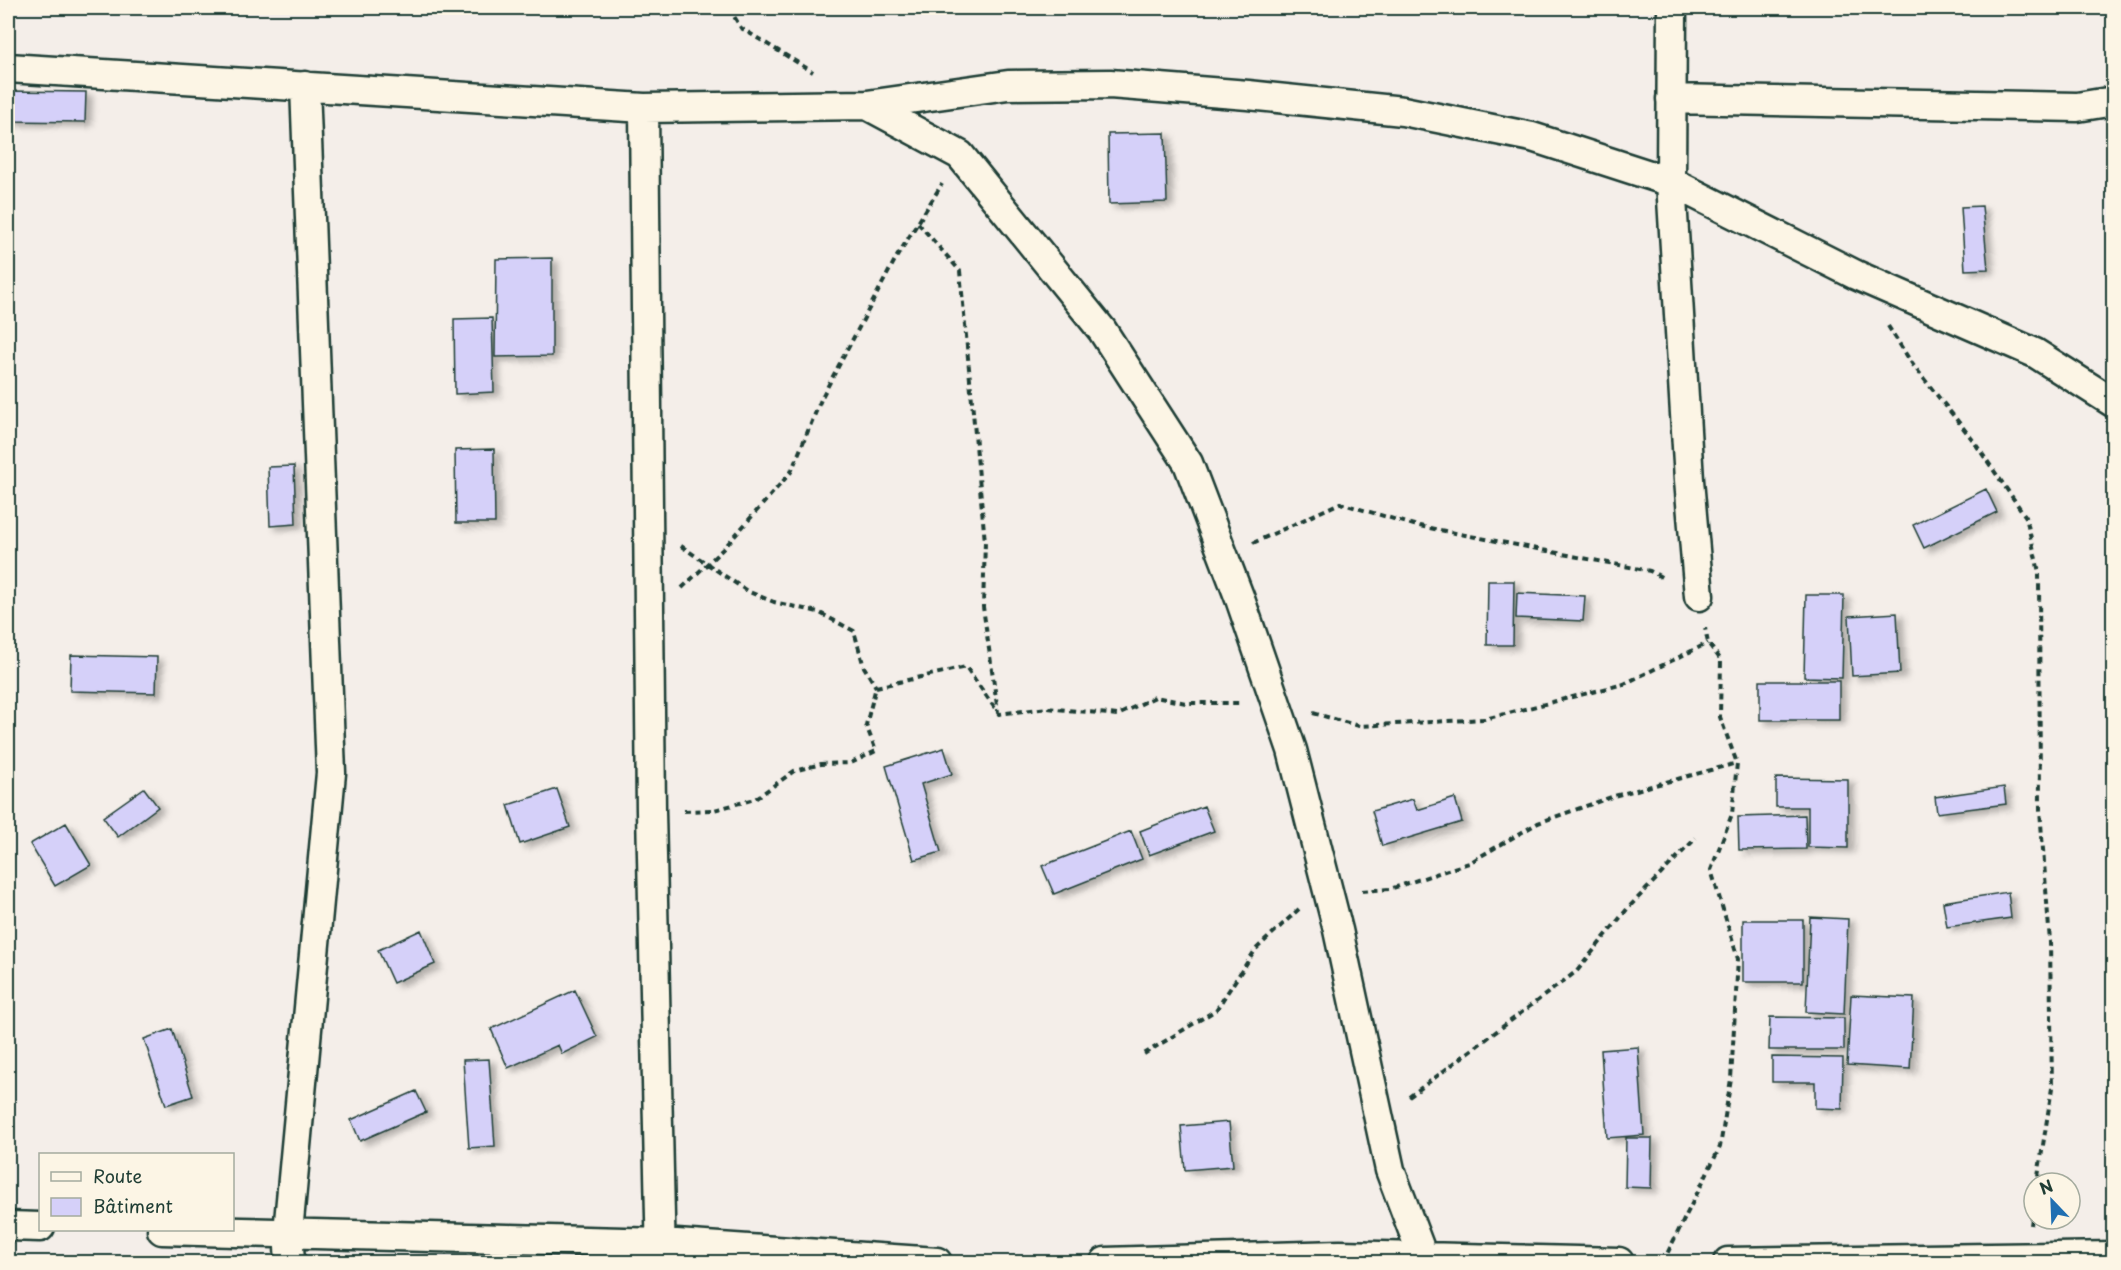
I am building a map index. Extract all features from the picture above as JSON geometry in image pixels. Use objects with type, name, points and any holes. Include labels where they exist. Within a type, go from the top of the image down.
[{"type":"street","points":[[1672,8],[1671,182],[1689,480],[1699,596]]},
{"type":"street","points":[[8,68],[644,108],[867,105],[1008,85],[1110,84],[1403,111],[1532,137],[1671,182],[1856,275],[2035,353],[2114,403]]},
{"type":"street","points":[[290,1263],[288,1232],[332,772],[305,86]]},
{"type":"street","points":[[1671,99],[2077,107],[2114,101]]},
{"type":"street","points":[[867,105],[960,155],[1102,330],[1188,463],[1292,750],[1326,881],[1390,1170],[1424,1260]]},
{"type":"street","points":[[644,108],[651,811],[661,1253]]},
{"type":"street","points":[[8,1226],[39,1227]]},
{"type":"street","points":[[225,1231],[288,1232],[661,1253],[937,1263]]},
{"type":"street","points":[[1105,1263],[1340,1255],[1424,1260],[1619,1263]]},
{"type":"street","points":[[1728,1263],[2114,1256]]},
{"type":"path","points":[[729,8],[741,28],[818,75]]},
{"type":"path","points":[[681,588],[725,547],[791,472],[822,397],[896,258],[960,155]]},
{"type":"path","points":[[918,223],[960,271],[985,542],[983,607],[999,714]]},
{"type":"path","points":[[1887,325],[1913,365],[1971,439],[2026,517],[2039,572],[2040,810],[2050,942],[2052,1088],[2039,1171]]},
{"type":"path","points":[[1225,560],[1264,536],[1340,503],[1414,525],[1650,571],[1699,596],[1708,643],[1721,660],[1720,717],[1737,763],[1732,814],[1711,870],[1738,959],[1731,1079],[1720,1147],[1663,1263]]},
{"type":"path","points":[[648,536],[681,546],[747,591],[774,602],[818,612],[854,632],[864,667],[876,687],[866,725],[876,751],[851,763],[821,764],[794,771],[755,799],[714,810],[651,811]]},
{"type":"path","points":[[999,714],[1047,708],[1118,715],[1155,697],[1186,704],[1275,702],[1359,726],[1485,719],[1624,684],[1708,643]]},
{"type":"path","points":[[876,687],[966,667],[999,714]]},
{"type":"path","points":[[1144,1054],[1216,1010],[1257,949],[1326,881],[1390,889],[1469,863],[1538,823],[1581,807],[1737,763]]},
{"type":"path","points":[[1378,1120],[1577,970],[1628,908],[1696,838]]},
{"type":"building","points":[[8,91],[86,92],[85,122],[8,121]]},
{"type":"building","points":[[1165,133],[1167,202],[1109,204],[1108,134]]},
{"type":"building","points":[[1982,206],[1988,269],[1965,270],[1961,207]]},
{"type":"building","points":[[552,258],[552,356],[495,357],[496,259]]},
{"type":"building","points":[[492,318],[494,392],[455,394],[454,319]]},
{"type":"building","points":[[494,449],[495,523],[456,523],[455,450]]},
{"type":"building","points":[[294,466],[296,524],[270,526],[268,467]]},
{"type":"building","points":[[1986,489],[1997,512],[1924,548],[1913,525]]},
{"type":"building","points":[[1488,581],[1514,581],[1513,645],[1487,645]]},
{"type":"building","points":[[1517,593],[1585,596],[1583,621],[1516,618]]},
{"type":"building","points":[[1806,595],[1844,595],[1842,678],[1804,677]]},
{"type":"building","points":[[1897,613],[1900,673],[1852,676],[1849,616]]},
{"type":"building","points":[[71,655],[157,657],[156,693],[70,691]]},
{"type":"building","points":[[1760,681],[1839,681],[1839,720],[1760,720]]},
{"type":"building","points":[[944,748],[952,774],[921,784],[941,852],[914,860],[886,766]]},
{"type":"building","points":[[1776,778],[1848,779],[1848,848],[1808,847],[1808,807],[1776,807]]},
{"type":"building","points":[[2004,787],[2006,804],[1937,813],[1935,797]]},
{"type":"building","points":[[144,788],[158,807],[118,837],[103,817]]},
{"type":"building","points":[[557,789],[570,827],[520,844],[508,805]]},
{"type":"building","points":[[1455,798],[1462,822],[1382,846],[1372,811],[1413,799],[1417,810]]},
{"type":"building","points":[[1204,806],[1214,831],[1149,855],[1140,831]]},
{"type":"building","points":[[1805,815],[1806,849],[1739,850],[1738,817]]},
{"type":"building","points":[[66,823],[91,865],[55,886],[30,844]]},
{"type":"building","points":[[1131,831],[1142,859],[1054,894],[1042,866]]},
{"type":"building","points":[[2008,892],[2011,918],[1947,927],[1943,902]]},
{"type":"building","points":[[1810,917],[1848,919],[1844,1014],[1806,1012]]},
{"type":"building","points":[[1743,920],[1803,920],[1803,982],[1743,982]]},
{"type":"building","points":[[421,930],[435,964],[393,983],[378,950]]},
{"type":"building","points":[[575,990],[597,1037],[562,1054],[558,1045],[508,1068],[491,1029]]},
{"type":"building","points":[[1851,995],[1914,998],[1910,1069],[1847,1065]]},
{"type":"building","points":[[1770,1017],[1844,1018],[1844,1050],[1769,1050]]},
{"type":"building","points":[[172,1029],[193,1096],[166,1105],[144,1039]]},
{"type":"building","points":[[1638,1047],[1644,1135],[1607,1138],[1601,1050]]},
{"type":"building","points":[[1772,1057],[1843,1058],[1842,1109],[1815,1108],[1815,1082],[1772,1082]]},
{"type":"building","points":[[489,1059],[495,1146],[469,1148],[463,1060]]},
{"type":"building","points":[[416,1091],[426,1112],[360,1141],[351,1120]]},
{"type":"building","points":[[1229,1122],[1233,1166],[1185,1170],[1181,1126]]},
{"type":"building","points":[[1626,1138],[1652,1138],[1651,1188],[1625,1187]]}]
